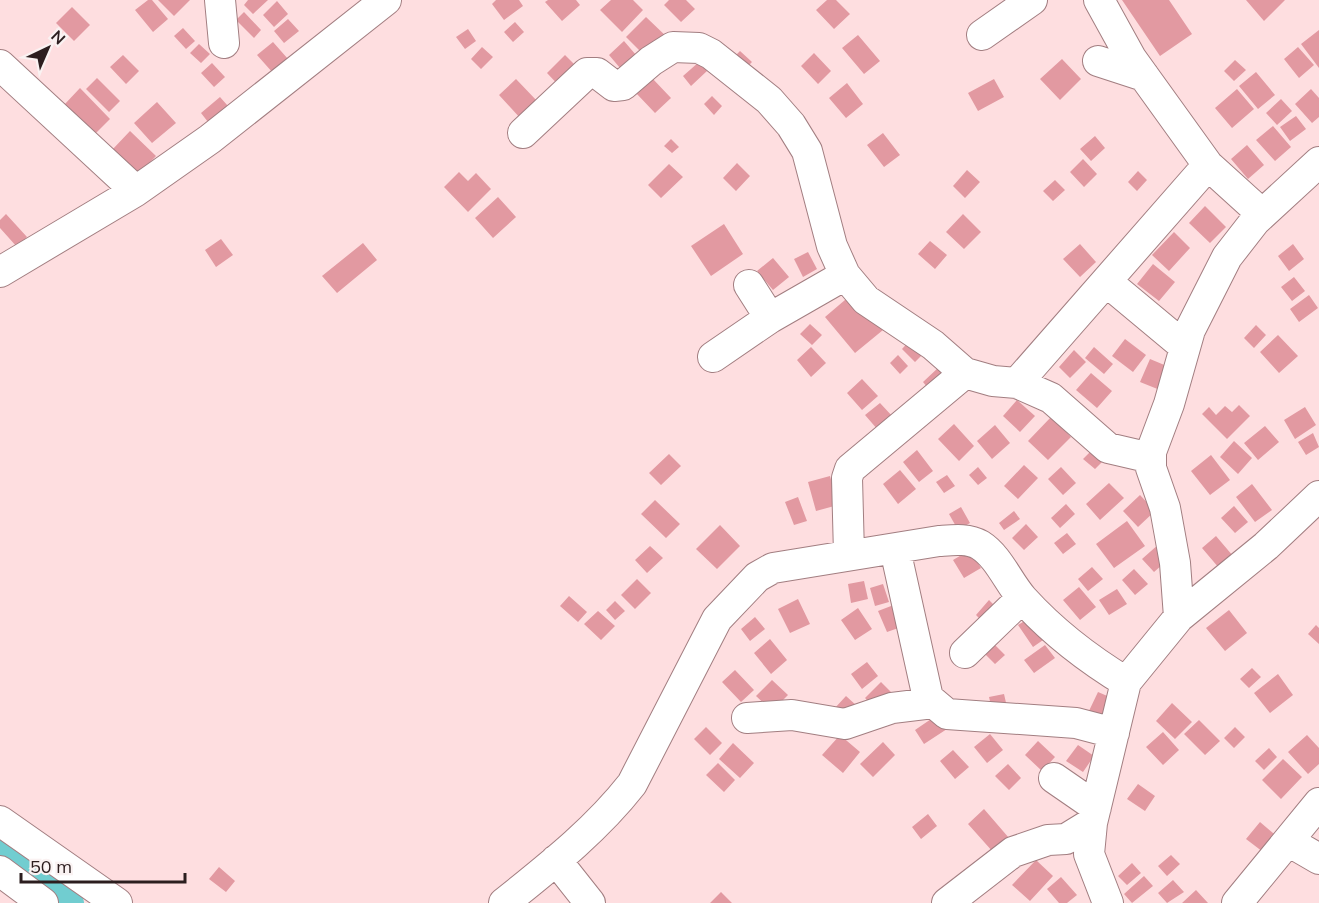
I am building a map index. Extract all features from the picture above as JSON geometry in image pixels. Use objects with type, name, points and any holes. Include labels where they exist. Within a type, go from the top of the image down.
[{"type":"street","points":[[220,0],[224,43]]},
{"type":"street","points":[[0,272],[136,190],[210,139],[386,0]]},
{"type":"street","points":[[982,35],[1032,0]]},
{"type":"street","points":[[1099,0],[1143,76],[1208,165],[1262,214]]},
{"type":"street","points":[[523,133],[586,73],[597,73],[614,86],[622,85],[651,61],[673,47],[699,48],[744,77],[791,125],[807,151],[832,246],[845,275],[866,300],[924,338],[965,373],[993,381],[1017,383],[1051,398],[1108,448],[1151,458]]},
{"type":"street","points":[[1098,61],[1143,76]]},
{"type":"street","points":[[0,65],[136,190]]},
{"type":"street","points":[[1179,617],[1175,563],[1165,508],[1151,468],[1151,458],[1190,330],[1227,257],[1262,214],[1319,162]]},
{"type":"street","points":[[1017,383],[1208,165]]},
{"type":"street","points":[[713,357],[770,318],[845,275]]},
{"type":"street","points":[[1107,282],[1185,347]]},
{"type":"street","points":[[749,285],[770,318]]},
{"type":"street","points":[[849,554],[847,478],[850,469],[965,373]]},
{"type":"street","points":[[1078,846],[1094,815],[1126,682],[1179,617],[1266,546],[1319,496]]},
{"type":"street","points":[[504,903],[614,807],[632,784],[717,619],[757,576],[773,568],[939,541],[967,540],[979,544],[988,552],[1022,598],[1083,655],[1126,682]]},
{"type":"street","points":[[895,549],[922,675],[928,698],[933,703],[947,714],[1076,723],[1114,733]]},
{"type":"street","points":[[965,653],[1022,598]]},
{"type":"street","points":[[747,718],[792,715],[845,724],[892,708],[933,703]]},
{"type":"street","points":[[1054,778],[1094,815]]},
{"type":"street","points":[[1237,903],[1319,803]]},
{"type":"street","points":[[0,821],[117,903]]},
{"type":"street","points":[[947,903],[1013,852],[1048,840],[1078,846]]},
{"type":"street","points":[[1288,841],[1319,859]]},
{"type":"street","points":[[1078,846],[1108,903]]},
{"type":"street","points":[[556,860],[590,903]]},
{"type":"street","points":[[0,871],[43,903]]},
{"type":"building","points":[[148,0],[152,0],[168,19],[153,32],[135,10]]},
{"type":"building","points":[[158,0],[190,0],[174,16]]},
{"type":"building","points":[[248,0],[268,0],[253,14],[244,5]]},
{"type":"building","points":[[496,0],[519,0],[523,6],[504,20],[492,4]]},
{"type":"building","points":[[548,0],[576,0],[580,5],[562,21],[545,2]]},
{"type":"building","points":[[611,0],[633,0],[643,10],[622,32],[600,10]]},
{"type":"building","points":[[669,0],[686,0],[695,9],[681,22],[664,5]]},
{"type":"building","points":[[827,0],[836,0],[850,14],[834,29],[816,10]]},
{"type":"building","points":[[1122,0],[1169,0],[1192,34],[1160,56]]},
{"type":"building","points":[[1246,0],[1285,0],[1264,21]]},
{"type":"building","points":[[277,1],[288,14],[274,27],[263,15]]},
{"type":"building","points":[[72,7],[90,25],[74,41],[56,23]]},
{"type":"building","points":[[244,12],[261,30],[254,38],[236,20]]},
{"type":"building","points":[[646,17],[669,39],[649,60],[626,37]]},
{"type":"building","points":[[288,19],[299,31],[284,43],[274,31]]},
{"type":"building","points":[[515,22],[524,32],[513,42],[504,32]]},
{"type":"building","points":[[183,28],[195,41],[186,49],[174,36]]},
{"type":"building","points":[[468,29],[476,41],[465,49],[456,37]]},
{"type":"building","points":[[1319,30],[1319,68],[1301,44]]},
{"type":"building","points":[[858,35],[880,61],[864,74],[842,48]]},
{"type":"building","points":[[624,41],[642,62],[626,75],[609,55]]},
{"type":"building","points":[[273,42],[288,59],[273,73],[257,55]]},
{"type":"building","points":[[199,44],[210,54],[201,63],[190,53]]},
{"type":"building","points":[[482,47],[493,57],[481,69],[471,59]]},
{"type":"building","points":[[1298,47],[1314,65],[1299,78],[1284,59]]},
{"type":"building","points":[[740,51],[752,62],[743,71],[731,60]]},
{"type":"building","points":[[814,53],[831,71],[818,84],[801,66]]},
{"type":"building","points":[[123,55],[139,71],[126,84],[110,67]]},
{"type":"building","points":[[565,55],[583,73],[564,91],[547,73]]},
{"type":"building","points":[[1062,59],[1081,79],[1060,100],[1040,79]]},
{"type":"building","points":[[1235,60],[1246,70],[1234,81],[1224,71]]},
{"type":"building","points":[[699,62],[707,71],[691,86],[683,76]]},
{"type":"building","points":[[212,63],[225,77],[214,87],[201,73]]},
{"type":"building","points":[[1256,72],[1275,95],[1258,109],[1239,86]]},
{"type":"building","points":[[97,78],[120,101],[109,112],[86,89]]},
{"type":"building","points":[[652,78],[671,98],[655,113],[636,93]]},
{"type":"building","points":[[516,79],[538,102],[521,119],[499,95]]},
{"type":"building","points":[[994,79],[1004,97],[978,111],[968,93]]},
{"type":"building","points":[[847,83],[863,104],[846,118],[829,98]]},
{"type":"building","points":[[80,88],[110,119],[94,135],[64,105]]},
{"type":"building","points":[[1237,89],[1254,109],[1232,128],[1215,108]]},
{"type":"building","points":[[1311,89],[1319,98],[1319,117],[1312,123],[1295,104]]},
{"type":"building","points":[[712,96],[722,106],[714,115],[704,104]]},
{"type":"building","points":[[220,97],[235,114],[215,131],[201,113]]},
{"type":"building","points":[[1281,99],[1292,111],[1277,125],[1266,113]]},
{"type":"building","points":[[157,102],[176,123],[152,143],[134,123]]},
{"type":"building","points":[[1296,116],[1306,129],[1290,141],[1280,127]]},
{"type":"building","points":[[1273,126],[1291,147],[1275,161],[1256,140]]},
{"type":"building","points":[[130,131],[156,156],[138,175],[112,150]]},
{"type":"building","points":[[883,133],[900,155],[884,167],[867,145]]},
{"type":"building","points":[[1095,136],[1105,148],[1091,161],[1080,149]]},
{"type":"building","points":[[671,139],[679,147],[672,153],[664,146]]},
{"type":"building","points":[[1247,145],[1264,165],[1248,179],[1231,159]]},
{"type":"building","points":[[1083,159],[1097,174],[1084,187],[1070,172]]},
{"type":"building","points":[[737,163],[750,176],[736,191],[723,178]]},
{"type":"building","points":[[669,164],[683,177],[661,198],[648,185]]},
{"type":"building","points":[[967,170],[980,182],[965,198],[953,186]]},
{"type":"building","points":[[1138,171],[1147,180],[1137,191],[1128,182]]},
{"type":"building","points":[[459,172],[468,181],[476,173],[491,189],[468,212],[444,187]]},
{"type":"building","points":[[1055,180],[1065,190],[1053,201],[1043,191]]},
{"type":"building","points":[[498,197],[516,217],[493,238],[475,218]]},
{"type":"building","points":[[1205,206],[1226,227],[1210,243],[1189,223]]},
{"type":"building","points":[[6,214],[27,237],[17,247],[0,228],[0,220]]},
{"type":"building","points":[[963,214],[981,232],[964,249],[946,232]]},
{"type":"building","points":[[724,224],[743,254],[711,276],[691,246]]},
{"type":"building","points":[[1174,232],[1190,248],[1169,271],[1152,255]]},
{"type":"building","points":[[221,239],[233,255],[216,267],[205,250]]},
{"type":"building","points":[[930,241],[947,255],[935,269],[918,254]]},
{"type":"building","points":[[363,243],[377,260],[337,293],[322,276]]},
{"type":"building","points":[[1080,244],[1096,262],[1080,277],[1063,259]]},
{"type":"building","points":[[1293,244],[1304,259],[1289,271],[1278,256]]},
{"type":"building","points":[[808,252],[817,269],[803,277],[794,259]]},
{"type":"building","points":[[773,258],[789,277],[773,290],[757,271]]},
{"type":"building","points":[[1153,264],[1175,282],[1159,301],[1137,284]]},
{"type":"building","points":[[1294,277],[1305,291],[1292,301],[1281,287]]},
{"type":"building","points":[[852,294],[883,330],[855,353],[825,317]]},
{"type":"building","points":[[1309,295],[1318,308],[1299,322],[1290,309]]},
{"type":"building","points":[[810,324],[822,335],[812,345],[800,334]]},
{"type":"building","points":[[1256,325],[1266,335],[1254,348],[1244,338]]},
{"type":"building","points":[[1278,335],[1298,356],[1279,373],[1260,352]]},
{"type":"building","points":[[912,338],[925,352],[915,362],[902,349]]},
{"type":"building","points":[[1125,339],[1146,355],[1133,372],[1112,356]]},
{"type":"building","points":[[811,347],[826,363],[811,377],[797,360]]},
{"type":"building","points":[[1094,347],[1113,364],[1104,374],[1085,358]]},
{"type":"building","points":[[1074,350],[1086,362],[1070,378],[1059,367]]},
{"type":"building","points":[[898,355],[908,366],[900,374],[890,363]]},
{"type":"building","points":[[1150,359],[1174,369],[1165,392],[1140,382]]},
{"type":"building","points":[[939,367],[950,378],[933,394],[923,382]]},
{"type":"building","points":[[1091,373],[1112,391],[1097,408],[1076,390]]},
{"type":"building","points":[[862,379],[878,396],[862,410],[847,393]]},
{"type":"building","points":[[1017,400],[1035,416],[1020,432],[1003,416]]},
{"type":"building","points":[[880,403],[893,417],[878,430],[865,415]]},
{"type":"building","points":[[1239,405],[1250,416],[1227,439],[1202,414],[1209,407],[1216,415],[1225,406],[1232,412]]},
{"type":"building","points":[[1305,407],[1316,425],[1295,439],[1284,420]]},
{"type":"building","points":[[1051,417],[1071,437],[1048,460],[1028,441]]},
{"type":"building","points":[[954,424],[974,446],[959,461],[938,439]]},
{"type":"building","points":[[995,425],[1010,443],[992,459],[977,441]]},
{"type":"building","points":[[1265,426],[1279,442],[1258,460],[1244,443]]},
{"type":"building","points":[[1313,433],[1319,447],[1306,455],[1298,442]]},
{"type":"building","points":[[1234,441],[1252,458],[1238,474],[1220,457]]},
{"type":"building","points":[[1094,448],[1105,459],[1095,469],[1083,459]]},
{"type":"building","points":[[917,450],[933,471],[919,482],[903,462]]},
{"type":"building","points":[[669,454],[681,466],[661,485],[649,473]]},
{"type":"building","points":[[1211,455],[1230,480],[1210,495],[1191,471]]},
{"type":"building","points":[[1024,465],[1038,478],[1018,499],[1004,486]]},
{"type":"building","points":[[978,467],[987,478],[978,485],[969,475]]},
{"type":"building","points":[[1061,467],[1076,483],[1063,495],[1048,479]]},
{"type":"building","points":[[900,470],[916,489],[898,504],[883,484]]},
{"type":"building","points":[[947,475],[955,486],[944,493],[936,482]]},
{"type":"building","points":[[830,476],[838,505],[816,511],[808,482]]},
{"type":"building","points":[[1109,483],[1124,498],[1100,520],[1086,504]]},
{"type":"building","points":[[1252,484],[1272,510],[1255,522],[1236,497]]},
{"type":"building","points":[[1140,495],[1155,511],[1138,527],[1123,511]]},
{"type":"building","points":[[798,497],[807,521],[794,525],[785,502]]},
{"type":"building","points":[[655,500],[680,524],[666,538],[641,514]]},
{"type":"building","points":[[1066,504],[1075,514],[1060,528],[1051,518]]},
{"type":"building","points":[[1234,506],[1248,522],[1235,533],[1221,518]]},
{"type":"building","points":[[961,507],[970,523],[958,530],[949,514]]},
{"type":"building","points":[[1014,511],[1020,519],[1004,530],[999,523]]},
{"type":"building","points":[[1127,521],[1145,546],[1114,568],[1096,544]]},
{"type":"building","points":[[1026,524],[1038,537],[1024,550],[1012,538]]},
{"type":"building","points":[[720,525],[740,546],[717,569],[696,549]]},
{"type":"building","points":[[1067,533],[1076,544],[1063,554],[1054,543]]},
{"type":"building","points":[[1216,536],[1233,556],[1219,568],[1202,548]]},
{"type":"building","points":[[1159,544],[1171,557],[1154,572],[1142,559]]},
{"type":"building","points":[[650,546],[663,558],[647,573],[635,560]]},
{"type":"building","points":[[970,550],[981,568],[964,578],[953,560]]},
{"type":"building","points":[[1092,567],[1103,579],[1088,591],[1078,579]]},
{"type":"building","points":[[1134,569],[1148,584],[1135,595],[1122,580]]},
{"type":"building","points":[[637,579],[651,593],[635,609],[621,595]]},
{"type":"building","points":[[864,581],[868,599],[851,603],[848,584]]},
{"type":"building","points":[[883,584],[889,602],[875,606],[870,588]]},
{"type":"building","points":[[1079,587],[1096,607],[1080,620],[1063,600]]},
{"type":"building","points":[[1117,589],[1127,604],[1109,615],[1099,600]]},
{"type":"building","points":[[569,596],[587,612],[578,622],[560,606]]},
{"type":"building","points":[[798,599],[810,624],[790,633],[778,609]]},
{"type":"building","points":[[989,600],[1001,612],[987,626],[976,615]]},
{"type":"building","points":[[615,601],[625,611],[615,620],[606,610]]},
{"type":"building","points":[[899,603],[907,625],[887,632],[878,611]]},
{"type":"building","points":[[858,608],[872,629],[855,640],[841,620]]},
{"type":"building","points":[[1229,610],[1247,633],[1225,651],[1206,628]]},
{"type":"building","points":[[598,611],[615,626],[601,640],[584,624]]},
{"type":"building","points":[[755,617],[765,629],[750,641],[741,629]]},
{"type":"building","points":[[1031,617],[1046,638],[1033,647],[1018,625]]},
{"type":"building","points":[[1316,625],[1319,628],[1319,644],[1308,634]]},
{"type":"building","points":[[770,639],[787,660],[771,674],[754,653]]},
{"type":"building","points":[[994,644],[1005,655],[995,664],[984,653]]},
{"type":"building","points":[[1045,645],[1055,658],[1034,673],[1024,660]]},
{"type":"building","points":[[867,662],[878,676],[862,689],[851,674]]},
{"type":"building","points":[[1252,668],[1261,677],[1249,688],[1240,679]]},
{"type":"building","points":[[735,670],[754,690],[741,702],[722,682]]},
{"type":"building","points":[[1278,674],[1293,695],[1270,713],[1254,693]]},
{"type":"building","points":[[772,680],[788,695],[772,711],[756,696]]},
{"type":"building","points":[[881,682],[893,694],[877,710],[865,698]]},
{"type":"building","points":[[1098,692],[1119,701],[1110,723],[1088,713]]},
{"type":"building","points":[[1004,694],[1007,707],[992,710],[989,697]]},
{"type":"building","points":[[846,696],[857,706],[844,719],[834,709]]},
{"type":"building","points":[[1172,703],[1192,722],[1175,739],[1156,721]]},
{"type":"building","points":[[937,715],[947,729],[924,744],[915,730]]},
{"type":"building","points":[[1199,720],[1220,741],[1205,755],[1184,734]]},
{"type":"building","points":[[706,727],[722,743],[710,755],[694,739]]},
{"type":"building","points":[[1235,727],[1245,737],[1234,748],[1224,738]]},
{"type":"building","points":[[1163,732],[1179,750],[1163,765],[1146,747]]},
{"type":"building","points":[[990,734],[1003,750],[987,763],[974,747]]},
{"type":"building","points":[[840,735],[860,752],[843,773],[822,755]]},
{"type":"building","points":[[1307,735],[1319,748],[1319,764],[1308,774],[1288,752]]},
{"type":"building","points":[[1038,741],[1055,757],[1042,771],[1025,755]]},
{"type":"building","points":[[883,742],[895,755],[873,777],[860,764]]},
{"type":"building","points":[[733,743],[754,763],[740,778],[719,759]]},
{"type":"building","points":[[1078,745],[1094,756],[1083,772],[1066,761]]},
{"type":"building","points":[[1269,748],[1277,757],[1264,770],[1255,761]]},
{"type":"building","points":[[953,750],[969,767],[955,779],[940,761]]},
{"type":"building","points":[[1283,759],[1302,777],[1281,799],[1262,780]]},
{"type":"building","points":[[718,763],[735,780],[724,792],[706,775]]},
{"type":"building","points":[[1008,764],[1021,778],[1009,790],[995,776]]},
{"type":"building","points":[[1138,784],[1155,796],[1145,811],[1127,799]]},
{"type":"building","points":[[984,809],[1009,838],[993,852],[968,824]]},
{"type":"building","points":[[928,814],[937,826],[921,839],[912,827]]},
{"type":"building","points":[[1260,822],[1280,839],[1267,855],[1246,839]]},
{"type":"building","points":[[1171,855],[1180,864],[1167,876],[1158,866]]},
{"type":"building","points":[[1036,860],[1053,876],[1030,901],[1012,885]]},
{"type":"building","points":[[1132,863],[1141,873],[1127,885],[1118,876]]},
{"type":"building","points":[[219,867],[235,881],[226,892],[209,879]]},
{"type":"building","points":[[1144,876],[1153,886],[1132,903],[1124,894]]},
{"type":"building","points":[[1061,877],[1077,895],[1067,903],[1059,903],[1047,889]]},
{"type":"building","points":[[1173,880],[1184,892],[1167,903],[1158,893]]},
{"type":"building","points":[[1196,890],[1208,903],[1182,903]]},
{"type":"building","points":[[721,892],[732,903],[710,903]]},
{"type":"waterway","points":[[0,851],[73,903]]}]
